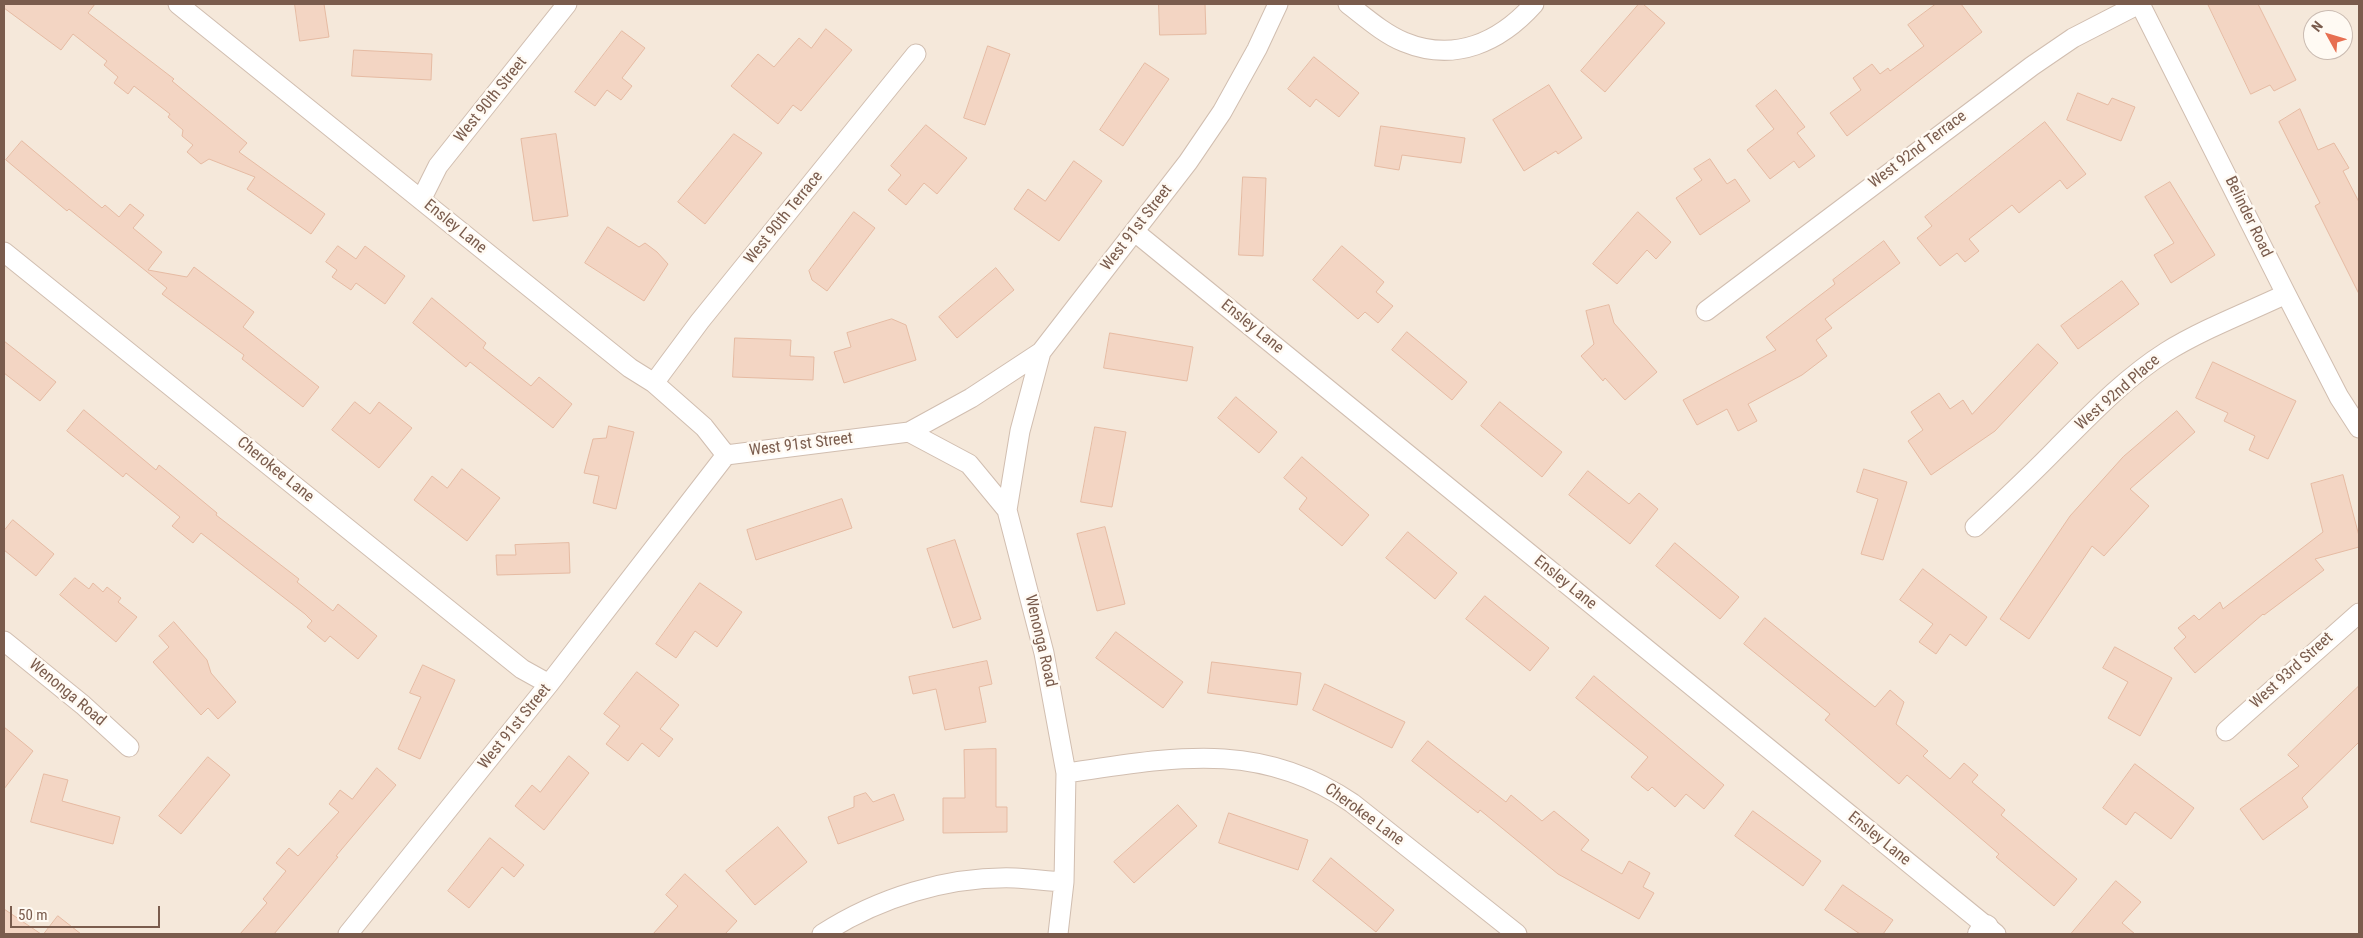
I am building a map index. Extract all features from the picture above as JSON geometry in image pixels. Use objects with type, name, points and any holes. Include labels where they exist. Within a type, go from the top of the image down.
[{"type":"street","name":"Ensley Lane","points":[[181,4],[630,368],[654,383],[704,427],[726,455]]},
{"type":"street","name":"West 90th Street","points":[[422,200],[438,166],[567,4]]},
{"type":"street","name":"West 91st Street","points":[[348,934],[549,684],[726,455],[909,432],[971,398],[1041,352],[1183,169],[1222,112],[1257,49],[1278,4]]},
{"type":"street","points":[[1348,4],[1372,23],[1404,42],[1430,49],[1450,50],[1478,46],[1500,35],[1534,4]]},
{"type":"street","name":"Belinder Road","points":[[2140,4],[2339,397],[2359,428]]},
{"type":"street","name":"West 92nd Terrace","points":[[1706,311],[2032,66],[2073,38],[2140,4]]},
{"type":"street","name":"West 90th Terrace","points":[[654,383],[700,321],[916,54]]},
{"type":"street","name":"Ensley Lane","points":[[1135,232],[1988,932]]},
{"type":"street","name":"Cherokee Lane","points":[[4,252],[522,669],[549,684]]},
{"type":"street","name":"West 92nd Place","points":[[1975,527],[2102,403],[2165,352],[2286,294]]},
{"type":"street","name":"Wenonga Road","points":[[1041,352],[1020,431],[1007,510],[1044,653],[1066,773],[1064,882],[1058,934]]},
{"type":"street","points":[[909,432],[969,464],[1007,510]]},
{"type":"street","name":"West 93rd Street","points":[[2226,731],[2359,612]]},
{"type":"street","name":"Wenonga Road","points":[[4,641],[83,705],[129,747]]},
{"type":"street","name":"Cherokee Lane","points":[[1066,773],[1159,760],[1204,757],[1239,759],[1273,765],[1307,776],[1330,788],[1374,819],[1517,934]]},
{"type":"street","points":[[822,934],[846,919],[894,898],[946,884],[1014,878],[1064,882]]},
{"type":"shaded area","points":[[4,4],[2359,4],[2359,934],[4,934]]},
{"type":"building","points":[[4,4],[95,4],[88,13],[174,79],[172,81],[247,143],[239,152],[325,214],[311,234],[247,189],[255,177],[209,159],[201,164],[187,152],[193,145],[182,136],[183,130],[168,117],[170,114],[134,86],[128,94],[114,83],[118,77],[104,65],[107,61],[73,34],[61,50],[4,8]]},
{"type":"building","points":[[295,4],[324,4],[329,37],[300,41]]},
{"type":"building","points":[[1159,4],[1205,4],[1206,34],[1160,35]]},
{"type":"building","points":[[1639,4],[1643,4],[1665,23],[1605,92],[1581,71]]},
{"type":"building","points":[[1936,4],[1961,4],[1982,32],[1847,136],[1830,113],[1861,90],[1853,78],[1872,64],[1880,74],[1888,68],[1890,71],[1924,46],[1908,25]]},
{"type":"building","points":[[2208,4],[2258,4],[2296,80],[2274,91],[2270,85],[2251,94]]},
{"type":"building","points":[[826,29],[852,50],[801,111],[793,105],[778,124],[731,86],[758,54],[774,67],[799,38],[811,48]]},
{"type":"building","points":[[622,31],[645,48],[622,78],[632,86],[621,100],[607,90],[595,106],[575,92]]},
{"type":"building","points":[[988,46],[1010,54],[985,125],[964,118]]},
{"type":"building","points":[[354,50],[432,54],[431,80],[352,76]]},
{"type":"building","points":[[1314,57],[1359,93],[1339,117],[1316,99],[1310,107],[1288,89]]},
{"type":"building","points":[[1145,63],[1169,79],[1123,146],[1100,130]]},
{"type":"building","points":[[1549,85],[1582,138],[1558,154],[1556,151],[1524,171],[1493,120]]},
{"type":"building","points":[[1776,90],[1805,127],[1797,133],[1815,156],[1799,168],[1794,161],[1770,179],[1747,150],[1774,129],[1756,106]]},
{"type":"building","points":[[2078,93],[2108,105],[2112,98],[2135,107],[2121,141],[2067,120]]},
{"type":"building","points":[[2300,109],[2318,150],[2334,143],[2349,168],[2343,171],[2359,202],[2359,294],[2315,206],[2320,203],[2279,122]]},
{"type":"building","points":[[2045,122],[2086,174],[2067,189],[2060,180],[2019,213],[2012,205],[1969,239],[1979,251],[1965,262],[1957,253],[1940,266],[1917,238],[1932,226],[1925,217]]},
{"type":"building","points":[[926,125],[967,158],[937,194],[924,183],[906,205],[888,190],[901,175],[891,166]]},
{"type":"building","points":[[1381,126],[1465,138],[1461,163],[1402,155],[1399,170],[1375,166]]},
{"type":"building","points":[[556,134],[568,216],[533,221],[521,139]]},
{"type":"building","points":[[734,134],[762,153],[705,224],[678,202]]},
{"type":"building","points":[[22,141],[102,208],[105,205],[119,217],[130,204],[144,215],[133,228],[162,252],[148,270],[187,277],[194,267],[254,312],[243,327],[319,387],[303,407],[242,359],[244,355],[162,294],[167,288],[69,209],[67,211],[6,160]]},
{"type":"building","points":[[1710,159],[1727,184],[1735,179],[1750,201],[1700,235],[1676,198],[1702,180],[1694,169]]},
{"type":"building","points":[[1074,161],[1102,181],[1059,241],[1014,209],[1028,189],[1045,201]]},
{"type":"building","points":[[1243,177],[1266,178],[1263,256],[1239,255]]},
{"type":"building","points":[[2170,182],[2215,255],[2171,283],[2154,255],[2174,243],[2145,197]]},
{"type":"building","points":[[854,212],[875,228],[827,291],[812,280],[809,271]]},
{"type":"building","points":[[1638,212],[1671,242],[1656,259],[1647,250],[1617,284],[1593,264]]},
{"type":"building","points":[[608,227],[639,247],[645,243],[668,264],[644,301],[585,263]]},
{"type":"building","points":[[1884,241],[1900,263],[1825,319],[1832,328],[1816,340],[1827,356],[1802,375],[1748,404],[1757,421],[1738,431],[1727,409],[1697,425],[1683,400],[1776,350],[1766,337],[1835,284],[1833,280]]},
{"type":"building","points":[[338,246],[356,259],[365,246],[405,276],[385,304],[356,283],[351,290],[332,277],[337,270],[326,262]]},
{"type":"building","points":[[1342,246],[1384,282],[1376,292],[1393,306],[1378,323],[1365,312],[1358,319],[1313,280]]},
{"type":"building","points":[[996,268],[1014,290],[957,338],[939,317]]},
{"type":"building","points":[[2122,281],[2139,304],[2078,349],[2061,326]]},
{"type":"building","points":[[432,298],[486,343],[483,348],[531,386],[539,377],[572,404],[553,428],[470,362],[466,367],[413,323]]},
{"type":"building","points":[[1609,305],[1614,323],[1657,372],[1625,400],[1605,378],[1603,381],[1581,356],[1594,344],[1586,311]]},
{"type":"building","points":[[892,319],[906,325],[916,360],[844,383],[834,352],[851,347],[847,333]]},
{"type":"building","points":[[1407,332],[1467,382],[1452,400],[1392,350]]},
{"type":"building","points":[[1110,333],[1193,347],[1187,381],[1104,368]]},
{"type":"building","points":[[735,338],[791,340],[790,356],[814,357],[813,380],[733,377]]},
{"type":"building","points":[[4,341],[56,382],[40,401],[4,373]]},
{"type":"building","points":[[2038,344],[2058,363],[1995,431],[1931,475],[1908,441],[1923,430],[1911,412],[1939,393],[1950,409],[1963,400],[1972,414]]},
{"type":"building","points":[[2213,362],[2296,401],[2268,459],[2249,450],[2255,436],[2224,421],[2228,413],[2196,398]]},
{"type":"building","points":[[1236,397],[1277,432],[1259,453],[1218,418]]},
{"type":"building","points":[[355,402],[370,414],[379,402],[412,428],[379,468],[332,430]]},
{"type":"building","points":[[1500,402],[1562,452],[1542,477],[1481,426]]},
{"type":"building","points":[[84,410],[156,470],[159,465],[217,513],[216,515],[299,579],[297,582],[333,611],[338,604],[377,636],[358,659],[330,636],[325,642],[307,627],[312,621],[305,614],[201,533],[193,543],[172,526],[180,517],[126,473],[123,477],[67,431]]},
{"type":"building","points":[[2177,411],[2195,432],[2130,489],[2149,506],[2104,556],[2092,546],[2029,639],[2000,619],[2070,516],[2123,457]]},
{"type":"building","points":[[609,426],[634,432],[616,509],[593,503],[599,476],[584,473],[593,439],[606,438]]},
{"type":"building","points":[[1095,427],[1126,432],[1112,507],[1081,502]]},
{"type":"building","points":[[1302,457],[1369,515],[1342,546],[1299,509],[1307,498],[1284,478]]},
{"type":"building","points":[[462,469],[500,498],[467,541],[414,500],[432,476],[447,488]]},
{"type":"building","points":[[1864,469],[1907,482],[1883,560],[1861,554],[1878,499],[1857,492]]},
{"type":"building","points":[[1588,471],[1629,504],[1639,493],[1658,509],[1630,544],[1569,495]]},
{"type":"building","points":[[2343,475],[2359,536],[2359,547],[2315,559],[2324,570],[2263,614],[2195,673],[2174,648],[2186,637],[2178,628],[2194,615],[2199,620],[2220,602],[2223,609],[2323,532],[2311,484]]},
{"type":"building","points":[[842,499],[852,528],[756,560],[747,530]]},
{"type":"building","points":[[13,520],[54,554],[36,576],[4,550],[4,531]]},
{"type":"building","points":[[1105,527],[1125,604],[1097,611],[1077,534]]},
{"type":"building","points":[[1408,532],[1457,573],[1435,599],[1386,558]]},
{"type":"building","points":[[955,540],[981,619],[953,628],[927,549]]},
{"type":"building","points":[[569,543],[570,573],[497,575],[496,555],[516,555],[515,545]]},
{"type":"building","points":[[1675,543],[1739,597],[1720,619],[1656,566]]},
{"type":"building","points":[[1923,569],[1987,617],[1966,646],[1950,634],[1936,654],[1919,642],[1933,624],[1900,600]]},
{"type":"building","points":[[75,578],[89,589],[93,583],[103,592],[107,587],[121,598],[118,602],[137,617],[116,642],[60,595]]},
{"type":"building","points":[[700,583],[742,612],[717,647],[695,631],[676,658],[656,644]]},
{"type":"building","points":[[1485,596],[1549,648],[1530,671],[1466,619]]},
{"type":"building","points":[[1765,618],[1875,707],[1890,690],[1904,702],[1896,724],[1928,751],[1923,756],[1950,779],[1964,763],[1978,775],[1972,782],[2005,810],[2001,815],[2077,879],[2054,906],[1996,857],[1999,854],[1907,775],[1899,784],[1825,720],[1830,714],[1744,644]]},
{"type":"building","points":[[174,622],[207,660],[211,673],[236,702],[218,719],[208,708],[201,715],[153,662],[169,647],[159,636]]},
{"type":"building","points":[[1116,632],[1183,682],[1163,708],[1096,658]]},
{"type":"building","points":[[2115,647],[2172,678],[2140,736],[2108,718],[2128,682],[2103,668]]},
{"type":"building","points":[[987,661],[992,684],[979,687],[986,722],[945,730],[936,689],[913,694],[909,677]]},
{"type":"building","points":[[1212,662],[1301,673],[1297,705],[1208,693]]},
{"type":"building","points":[[423,665],[455,680],[420,759],[398,749],[421,697],[410,693]]},
{"type":"building","points":[[637,672],[679,705],[660,729],[673,739],[659,757],[642,743],[628,761],[606,744],[620,726],[604,714]]},
{"type":"building","points":[[1594,676],[1724,785],[1704,809],[1686,794],[1675,807],[1652,787],[1648,791],[1631,777],[1648,757],[1576,698]]},
{"type":"building","points":[[1325,684],[1405,722],[1392,748],[1313,710]]},
{"type":"building","points":[[2359,686],[2359,742],[2302,798],[2308,807],[2263,840],[2240,809],[2299,766],[2288,755]]},
{"type":"building","points":[[4,727],[33,751],[4,789]]},
{"type":"building","points":[[1428,741],[1506,802],[1511,795],[1542,821],[1554,811],[1589,840],[1581,850],[1622,874],[1629,861],[1650,873],[1643,887],[1654,893],[1639,919],[1558,874],[1480,810],[1478,813],[1412,761]]},
{"type":"building","points":[[996,749],[996,807],[1007,807],[1007,832],[943,833],[943,798],[965,798],[964,750]]},
{"type":"building","points":[[569,756],[589,773],[544,830],[515,806],[532,785],[540,792]]},
{"type":"building","points":[[208,757],[230,775],[181,834],[159,816]]},
{"type":"building","points":[[2135,764],[2194,808],[2171,839],[2135,812],[2126,825],[2103,808]]},
{"type":"building","points":[[377,768],[396,785],[336,856],[338,857],[274,934],[240,934],[267,903],[263,899],[286,871],[276,863],[289,848],[298,856],[339,812],[329,804],[340,790],[352,799]]},
{"type":"building","points":[[44,774],[68,780],[62,801],[120,817],[113,844],[31,822]]},
{"type":"building","points":[[866,793],[873,802],[894,794],[904,820],[838,844],[828,817],[854,807],[854,797]]},
{"type":"building","points":[[1178,805],[1197,826],[1134,883],[1114,862]]},
{"type":"building","points":[[1753,811],[1821,861],[1803,886],[1735,836]]},
{"type":"building","points":[[1229,813],[1308,840],[1298,870],[1219,843]]},
{"type":"building","points":[[778,827],[807,862],[755,905],[726,871]]},
{"type":"building","points":[[490,838],[524,865],[514,877],[502,867],[469,908],[448,891]]},
{"type":"building","points":[[1331,858],[1394,910],[1376,932],[1313,881]]},
{"type":"building","points":[[685,874],[737,921],[725,934],[653,934],[678,906],[666,895]]},
{"type":"building","points":[[2116,881],[2141,902],[2122,923],[2135,934],[2071,934]]},
{"type":"building","points":[[1843,885],[1893,920],[1883,934],[1860,934],[1825,910]]},
{"type":"building","points":[[4,909],[41,934],[4,934]]},
{"type":"building","points":[[58,916],[81,934],[44,934]]}]
